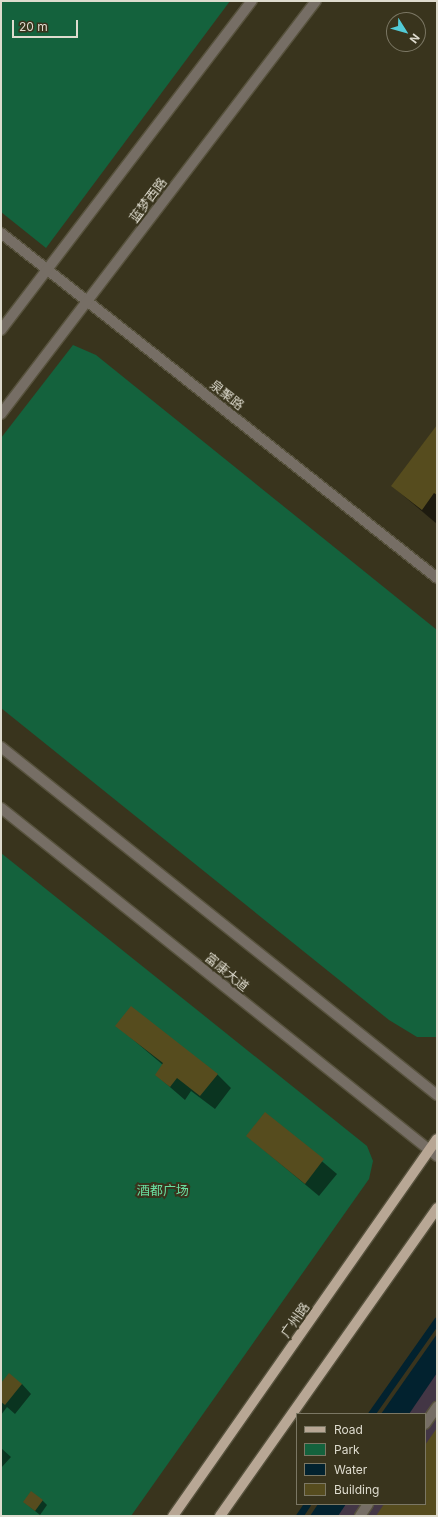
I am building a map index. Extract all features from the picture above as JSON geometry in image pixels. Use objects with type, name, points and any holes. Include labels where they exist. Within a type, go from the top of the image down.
[{"type":"main road","name":"广州路","points":[[174,1516],[433,1153],[437,1139]]},
{"type":"main road","points":[[220,1516],[437,1208]]},
{"type":"street","points":[[1,330],[252,1]]},
{"type":"street","name":"蓝梦西路","points":[[1,414],[316,1]]},
{"type":"street","name":"泉聚路","points":[[1,233],[437,578]]},
{"type":"street","points":[[1,747],[437,1095]]},
{"type":"street","name":"富康大道","points":[[1,808],[433,1153]]},
{"type":"street","points":[[426,1423],[437,1407]]},
{"type":"street","points":[[360,1516],[367,1505]]},
{"type":"shaded area","points":[[437,1348],[437,1516],[321,1516],[328,1505],[426,1505],[426,1413],[392,1413]]},
{"type":"green space","points":[[1,1],[230,1],[46,248],[1,212]]},
{"type":"green space","points":[[73,345],[96,355],[437,630],[437,1037],[417,1037],[389,1020],[1,708],[1,438]]},
{"type":"green space","name":"酒都广场","points":[[1,853],[367,1146],[373,1161],[369,1179],[131,1516],[1,1516]]},
{"type":"water","points":[[437,1334],[437,1373],[410,1413],[382,1413]]},
{"type":"water","points":[[317,1505],[345,1505],[338,1516],[310,1516]]},
{"type":"building","points":[[437,425],[437,495],[434,493],[422,510],[391,486]]},
{"type":"building","points":[[131,1006],[218,1074],[200,1096],[177,1078],[170,1087],[155,1075],[163,1063],[115,1026]]},
{"type":"building","points":[[265,1112],[324,1159],[305,1184],[246,1136]]},
{"type":"building","points":[[9,1373],[22,1384],[5,1405],[1,1402],[1,1383]]},
{"type":"building","points":[[437,1428],[437,1516],[376,1516],[383,1505],[426,1505],[426,1444]]},
{"type":"building","points":[[31,1491],[43,1500],[35,1511],[23,1502]]},
{"type":"waterway","points":[[372,1413],[437,1320]]},
{"type":"waterway","points":[[299,1516],[306,1505]]}]
